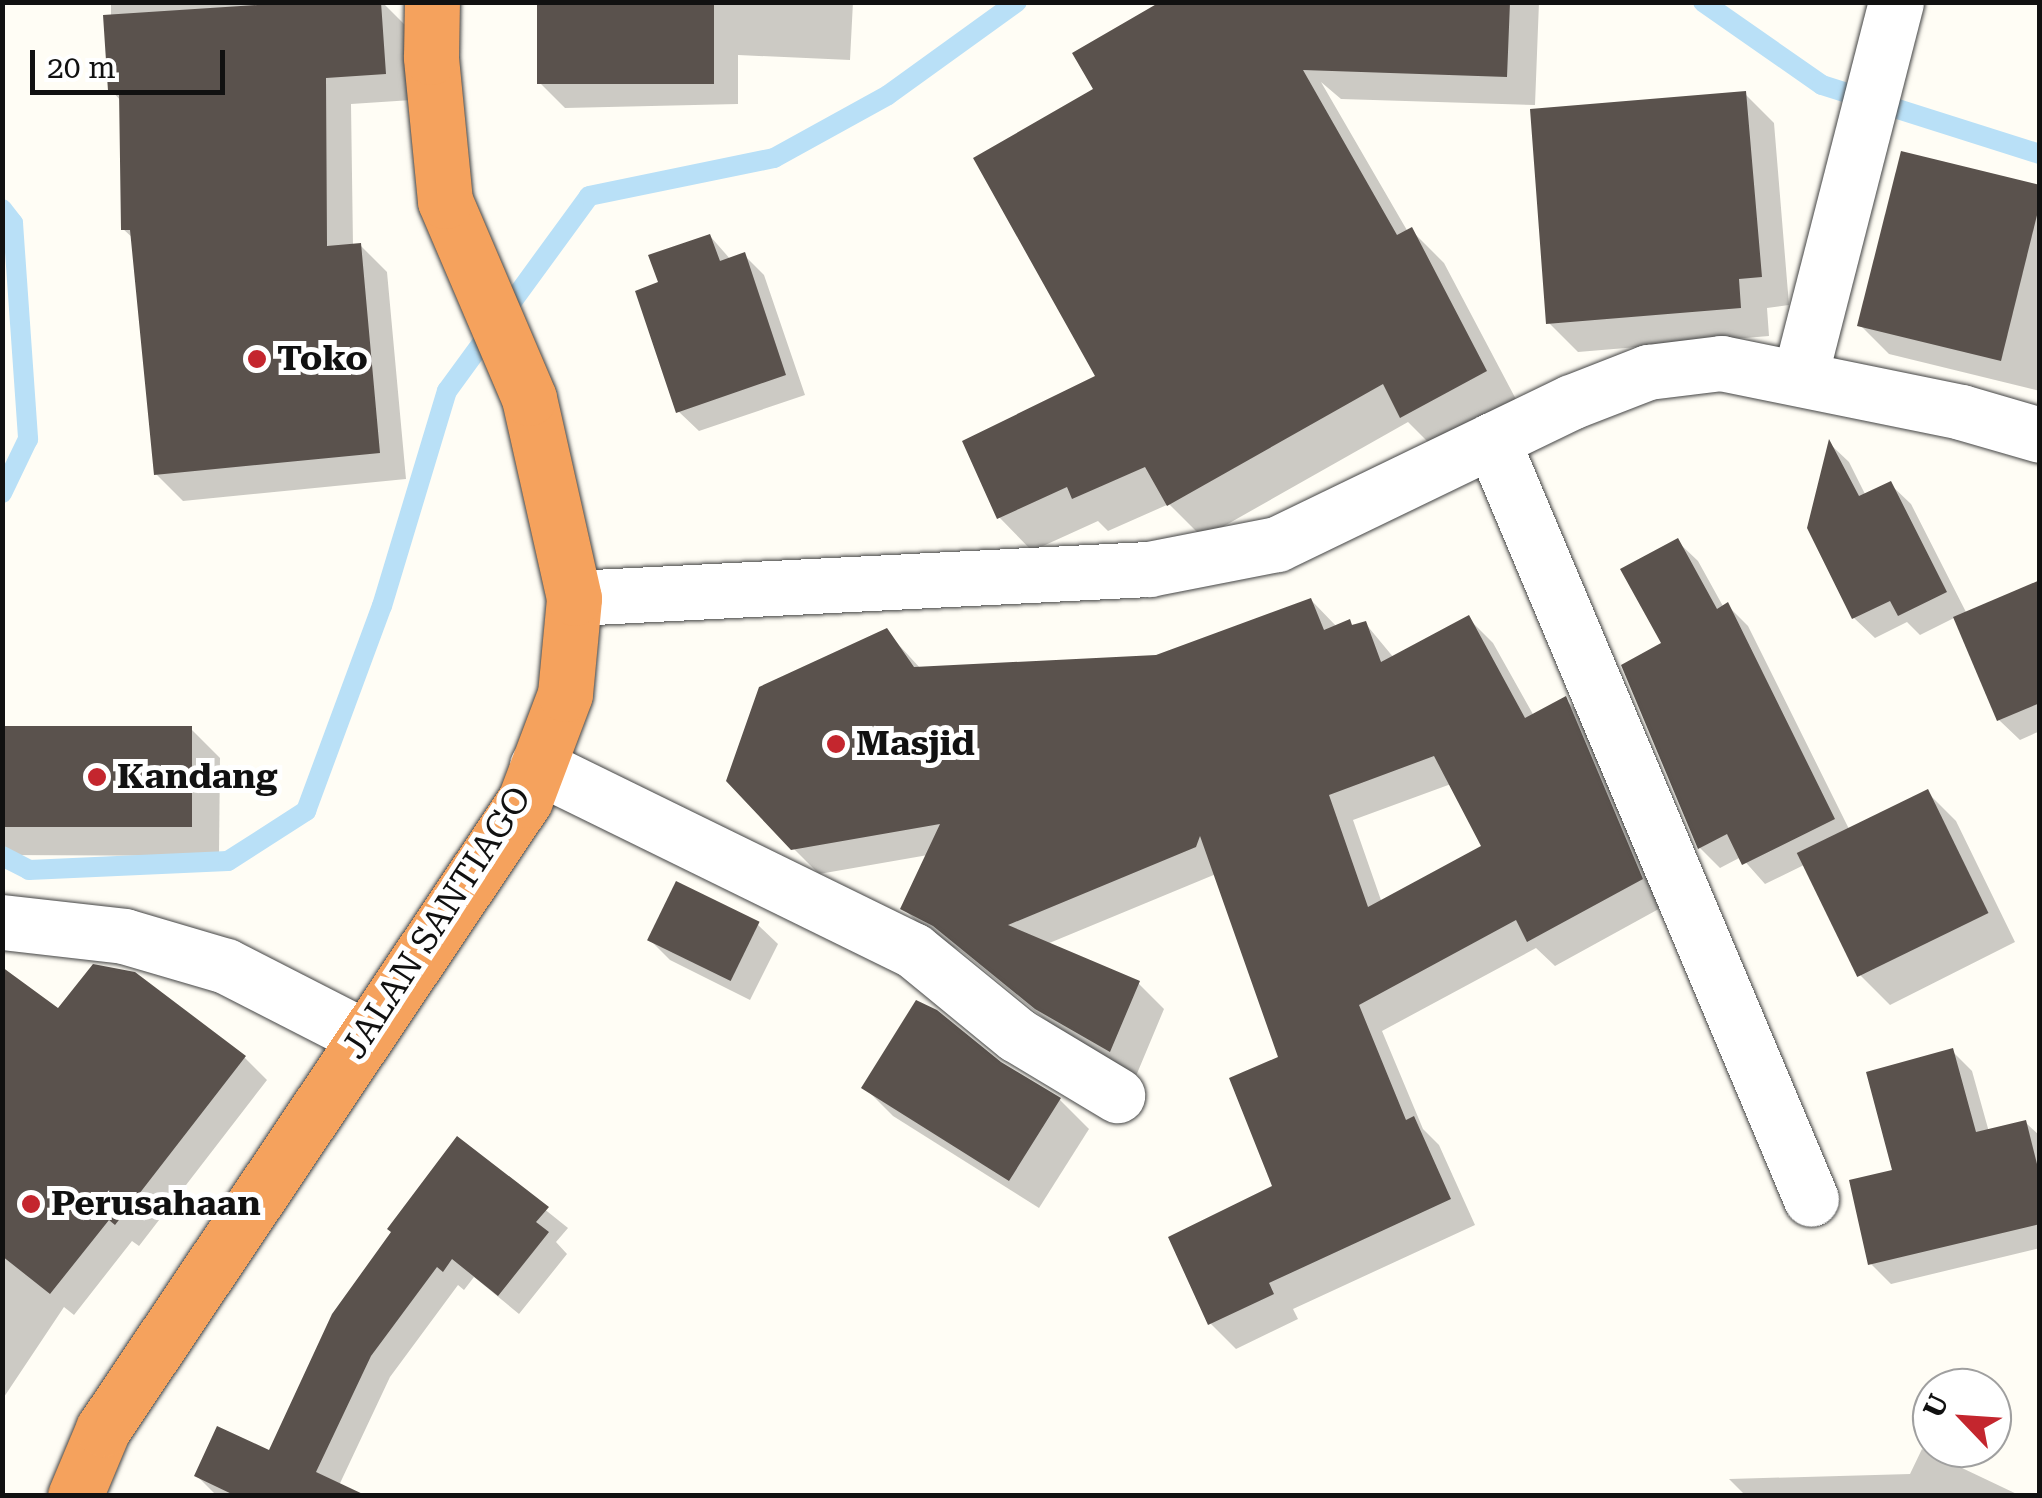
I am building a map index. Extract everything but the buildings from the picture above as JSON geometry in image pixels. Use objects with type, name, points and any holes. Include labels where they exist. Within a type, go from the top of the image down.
[{"type":"highway","name":"JALAN SANTIAGO","points":[[76,1496],[103,1429],[525,800],[565,694],[574,598],[529,398],[446,201],[431,56],[432,2]]},
{"type":"street","points":[[1800,376],[1896,2]]},
{"type":"street","points":[[574,598],[1149,568],[1277,544],[1492,440],[1648,372],[1721,363],[1800,376],[1961,412],[2040,435]]},
{"type":"street","points":[[1492,440],[1812,1199]]},
{"type":"street","points":[[537,766],[913,950],[1017,1035],[1118,1095]]},
{"type":"street","points":[[2,922],[124,936],[226,966],[364,1036]]},
{"type":"waterway","points":[[2,856],[29,870],[228,861],[306,811],[382,606],[447,391],[589,196],[774,158],[888,95],[1017,2]]},
{"type":"waterway","points":[[1703,2],[1822,85],[2040,154]]},
{"type":"waterway","points":[[2,209],[13,223],[28,439],[2,493]]},
{"type":"place","name":"Toko","points":[[257,359]]},
{"type":"place","name":"Masjid","points":[[836,744]]},
{"type":"place","name":"Kandang","points":[[97,777]]},
{"type":"place","name":"Perusahaan","points":[[31,1204]]}]
